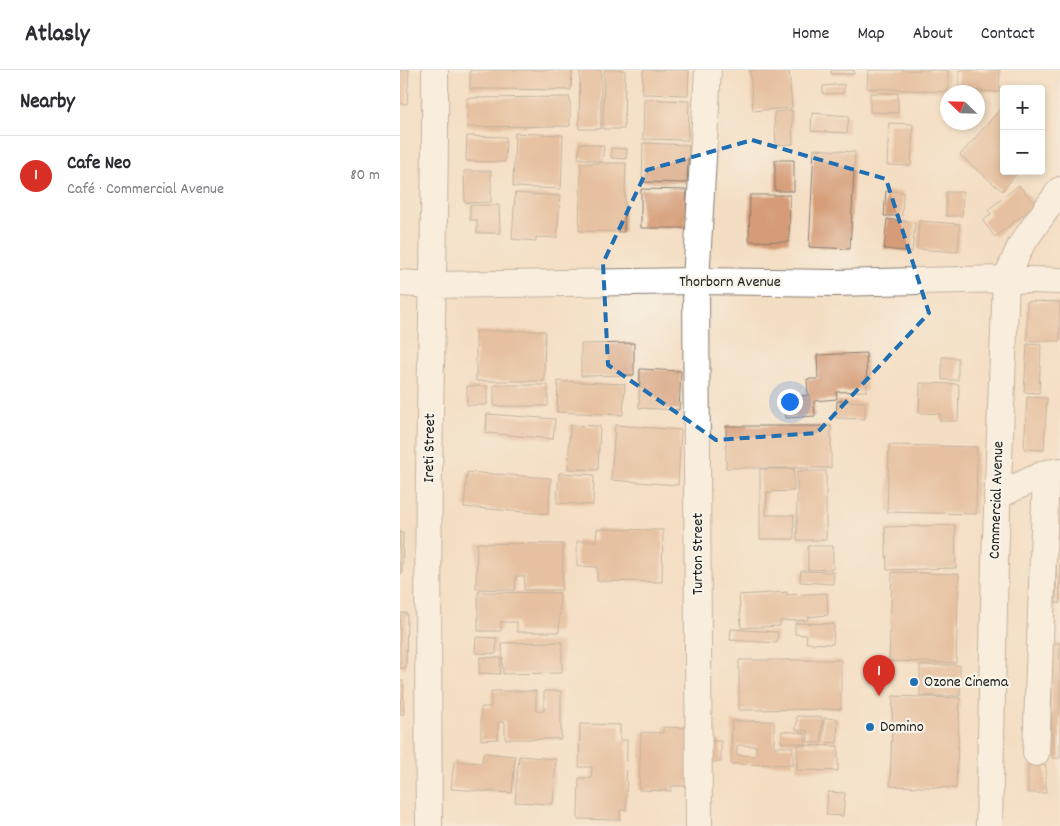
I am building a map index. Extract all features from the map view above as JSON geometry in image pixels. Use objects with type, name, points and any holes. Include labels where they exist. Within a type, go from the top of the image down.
[{"type":"street","name":"Ireti Street","points":[[429,826],[429,455],[435,70]]},
{"type":"street","name":"Turton Street","points":[[699,826],[696,281],[708,70]]},
{"type":"street","name":"Commercial Avenue","points":[[989,826],[994,562],[1006,279],[1021,245],[1060,190]]},
{"type":"street","name":"Thorborn Avenue","points":[[400,283],[433,285],[696,281],[834,283],[1006,279],[1060,281]]},
{"type":"street","points":[[997,496],[1053,472],[1050,632],[1036,753]]},
{"type":"highlighted area","points":[[752,140],[886,179],[929,313],[817,433],[716,440],[608,365],[603,263],[647,170]]},
{"type":"building","points":[[400,70],[409,70],[407,104],[400,104]]},
{"type":"building","points":[[470,70],[572,70],[571,90],[470,89]]},
{"type":"building","points":[[580,70],[601,70],[601,129],[579,129]]},
{"type":"building","points":[[604,70],[625,70],[624,129],[603,129]]},
{"type":"building","points":[[643,70],[689,70],[688,95],[642,94]]},
{"type":"building","points":[[750,70],[789,70],[792,108],[753,111]]},
{"type":"building","points":[[831,70],[854,70],[854,74],[831,74]]},
{"type":"building","points":[[868,70],[948,70],[948,85],[940,85],[940,92],[867,88]]},
{"type":"building","points":[[959,70],[1000,70],[999,92],[985,91],[985,85],[959,85]]},
{"type":"building","points":[[844,84],[844,93],[823,94],[823,86]]},
{"type":"building","points":[[870,93],[898,93],[898,113],[870,112]]},
{"type":"building","points":[[570,97],[570,126],[467,127],[467,98]]},
{"type":"building","points":[[644,99],[689,101],[688,140],[643,139]]},
{"type":"building","points":[[792,110],[793,144],[776,145],[774,112]]},
{"type":"building","points":[[1000,110],[1000,175],[1016,175],[1002,191],[960,155],[982,130],[985,130],[985,127]]},
{"type":"building","points":[[812,113],[849,116],[847,133],[811,131]]},
{"type":"building","points":[[889,123],[913,124],[911,166],[887,165]]},
{"type":"building","points":[[515,133],[563,135],[561,189],[513,187]]},
{"type":"building","points":[[467,136],[506,137],[505,162],[466,161]]},
{"type":"building","points":[[580,143],[604,146],[602,162],[578,158]]},
{"type":"building","points":[[643,143],[689,145],[687,183],[642,182]]},
{"type":"building","points":[[611,148],[627,149],[626,159],[611,158]]},
{"type":"building","points":[[814,149],[855,152],[850,249],[809,247]]},
{"type":"building","points":[[775,160],[794,160],[794,191],[775,191]]},
{"type":"building","points":[[581,163],[626,163],[624,232],[579,231]]},
{"type":"building","points":[[464,171],[491,171],[491,202],[465,203]]},
{"type":"building","points":[[1019,185],[1036,205],[995,237],[983,221],[991,214],[988,210]]},
{"type":"building","points":[[641,189],[687,190],[686,228],[641,228]]},
{"type":"building","points":[[886,191],[903,192],[902,216],[884,216]]},
{"type":"building","points":[[946,192],[963,192],[962,216],[946,216]]},
{"type":"building","points":[[515,193],[560,196],[557,238],[536,237],[536,241],[512,239]]},
{"type":"building","points":[[750,195],[790,195],[789,242],[749,241]]},
{"type":"building","points":[[470,205],[499,205],[500,233],[477,233],[477,220],[470,220]]},
{"type":"building","points":[[887,219],[915,223],[912,252],[884,249]]},
{"type":"building","points":[[919,221],[960,224],[958,252],[917,249]]},
{"type":"building","points":[[1027,301],[1060,302],[1060,341],[1027,341]]},
{"type":"building","points":[[476,331],[545,331],[544,381],[476,381]]},
{"type":"building","points":[[634,343],[634,375],[581,376],[581,344]]},
{"type":"building","points":[[1027,344],[1041,345],[1039,393],[1024,392]]},
{"type":"building","points":[[866,353],[867,391],[836,392],[837,399],[814,401],[815,416],[786,418],[785,397],[808,395],[807,379],[818,379],[817,355]]},
{"type":"building","points":[[942,357],[958,358],[958,380],[942,380]]},
{"type":"building","points":[[640,369],[681,371],[679,410],[639,408]]},
{"type":"building","points":[[558,381],[625,384],[623,415],[557,412]]},
{"type":"building","points":[[920,383],[959,384],[958,421],[940,421],[940,414],[919,413]]},
{"type":"building","points":[[494,385],[548,385],[548,406],[494,406]]},
{"type":"building","points":[[467,386],[487,386],[487,405],[467,405]]},
{"type":"building","points":[[1027,397],[1047,398],[1044,450],[1024,449]]},
{"type":"building","points":[[837,401],[865,402],[865,419],[836,418]]},
{"type":"building","points":[[487,414],[555,419],[553,439],[486,433]]},
{"type":"building","points":[[570,425],[600,426],[598,470],[568,469]]},
{"type":"building","points":[[615,425],[681,430],[678,485],[611,480]]},
{"type":"building","points":[[726,426],[831,426],[831,468],[726,468]]},
{"type":"building","points":[[889,445],[977,447],[976,514],[887,512]]},
{"type":"building","points":[[760,469],[794,469],[794,491],[767,492],[766,515],[794,515],[794,539],[760,539]]},
{"type":"building","points":[[797,471],[826,471],[826,540],[797,540]]},
{"type":"building","points":[[467,472],[551,478],[548,514],[464,507]]},
{"type":"building","points":[[559,473],[594,475],[593,505],[557,503]]},
{"type":"building","points":[[1057,493],[1060,493],[1060,603],[1056,603]]},
{"type":"building","points":[[955,525],[956,568],[887,570],[885,527]]},
{"type":"building","points":[[597,529],[663,530],[662,582],[597,581],[597,567],[577,566],[577,541],[596,541]]},
{"type":"building","points":[[400,532],[403,533],[402,574],[400,574]]},
{"type":"building","points":[[477,543],[563,544],[562,590],[524,590],[525,576],[516,576],[515,590],[476,589]]},
{"type":"building","points":[[808,546],[833,546],[833,569],[808,570]]},
{"type":"building","points":[[801,571],[834,572],[833,584],[800,582]]},
{"type":"building","points":[[892,572],[959,574],[956,663],[889,661]]},
{"type":"building","points":[[478,592],[560,593],[559,632],[517,632],[517,622],[501,622],[501,631],[478,631]]},
{"type":"building","points":[[787,592],[787,595],[827,593],[828,615],[808,617],[808,620],[780,621],[780,626],[741,628],[739,595]]},
{"type":"building","points":[[400,613],[407,613],[406,668],[400,668]]},
{"type":"building","points":[[795,623],[834,624],[833,644],[806,643],[807,635],[795,634]]},
{"type":"building","points":[[731,629],[778,632],[777,643],[730,640]]},
{"type":"building","points":[[476,637],[497,638],[496,654],[475,653]]},
{"type":"building","points":[[562,642],[562,673],[503,674],[502,643]]},
{"type":"building","points":[[1052,643],[1060,643],[1060,758],[1052,758]]},
{"type":"building","points":[[480,657],[501,658],[500,674],[479,673]]},
{"type":"building","points":[[739,660],[841,660],[841,709],[739,710]]},
{"type":"building","points":[[920,665],[960,665],[960,696],[920,696]]},
{"type":"building","points":[[400,681],[403,681],[404,714],[400,714]]},
{"type":"building","points":[[491,691],[536,691],[536,711],[544,711],[544,691],[561,691],[561,739],[505,739],[505,722],[498,722],[498,739],[481,740],[481,707],[491,707]]},
{"type":"building","points":[[893,696],[960,698],[956,788],[890,786]]},
{"type":"building","points":[[797,716],[822,717],[821,743],[807,742],[808,731],[796,730]]},
{"type":"building","points":[[824,718],[838,719],[837,743],[823,742]]},
{"type":"building","points":[[732,721],[774,721],[774,747],[793,747],[793,765],[731,764]],"holes":[[[737,745],[756,746],[756,756],[737,755]]]},
{"type":"building","points":[[580,724],[620,725],[620,740],[627,740],[626,810],[620,810],[620,820],[578,819],[579,778],[591,778],[592,767],[579,767]]},
{"type":"building","points":[[663,727],[690,728],[689,786],[671,786],[671,791],[639,790],[641,732],[663,733]]},
{"type":"building","points":[[782,731],[805,733],[805,744],[781,742]]},
{"type":"building","points":[[709,741],[721,741],[721,762],[708,762]]},
{"type":"building","points":[[797,745],[838,746],[838,771],[797,770]]},
{"type":"building","points":[[483,753],[515,756],[512,793],[451,789],[454,761],[482,763]]},
{"type":"building","points":[[519,756],[556,759],[553,804],[515,802]]},
{"type":"building","points":[[1028,765],[1046,765],[1046,793],[1028,793]]},
{"type":"building","points":[[828,792],[845,793],[843,816],[826,815]]},
{"type":"place","name":"Ozone Cinema","points":[[914,682]]},
{"type":"place","name":"Cafe Neo","points":[[879,696]]},
{"type":"place","name":"Domino","points":[[870,727]]}]
